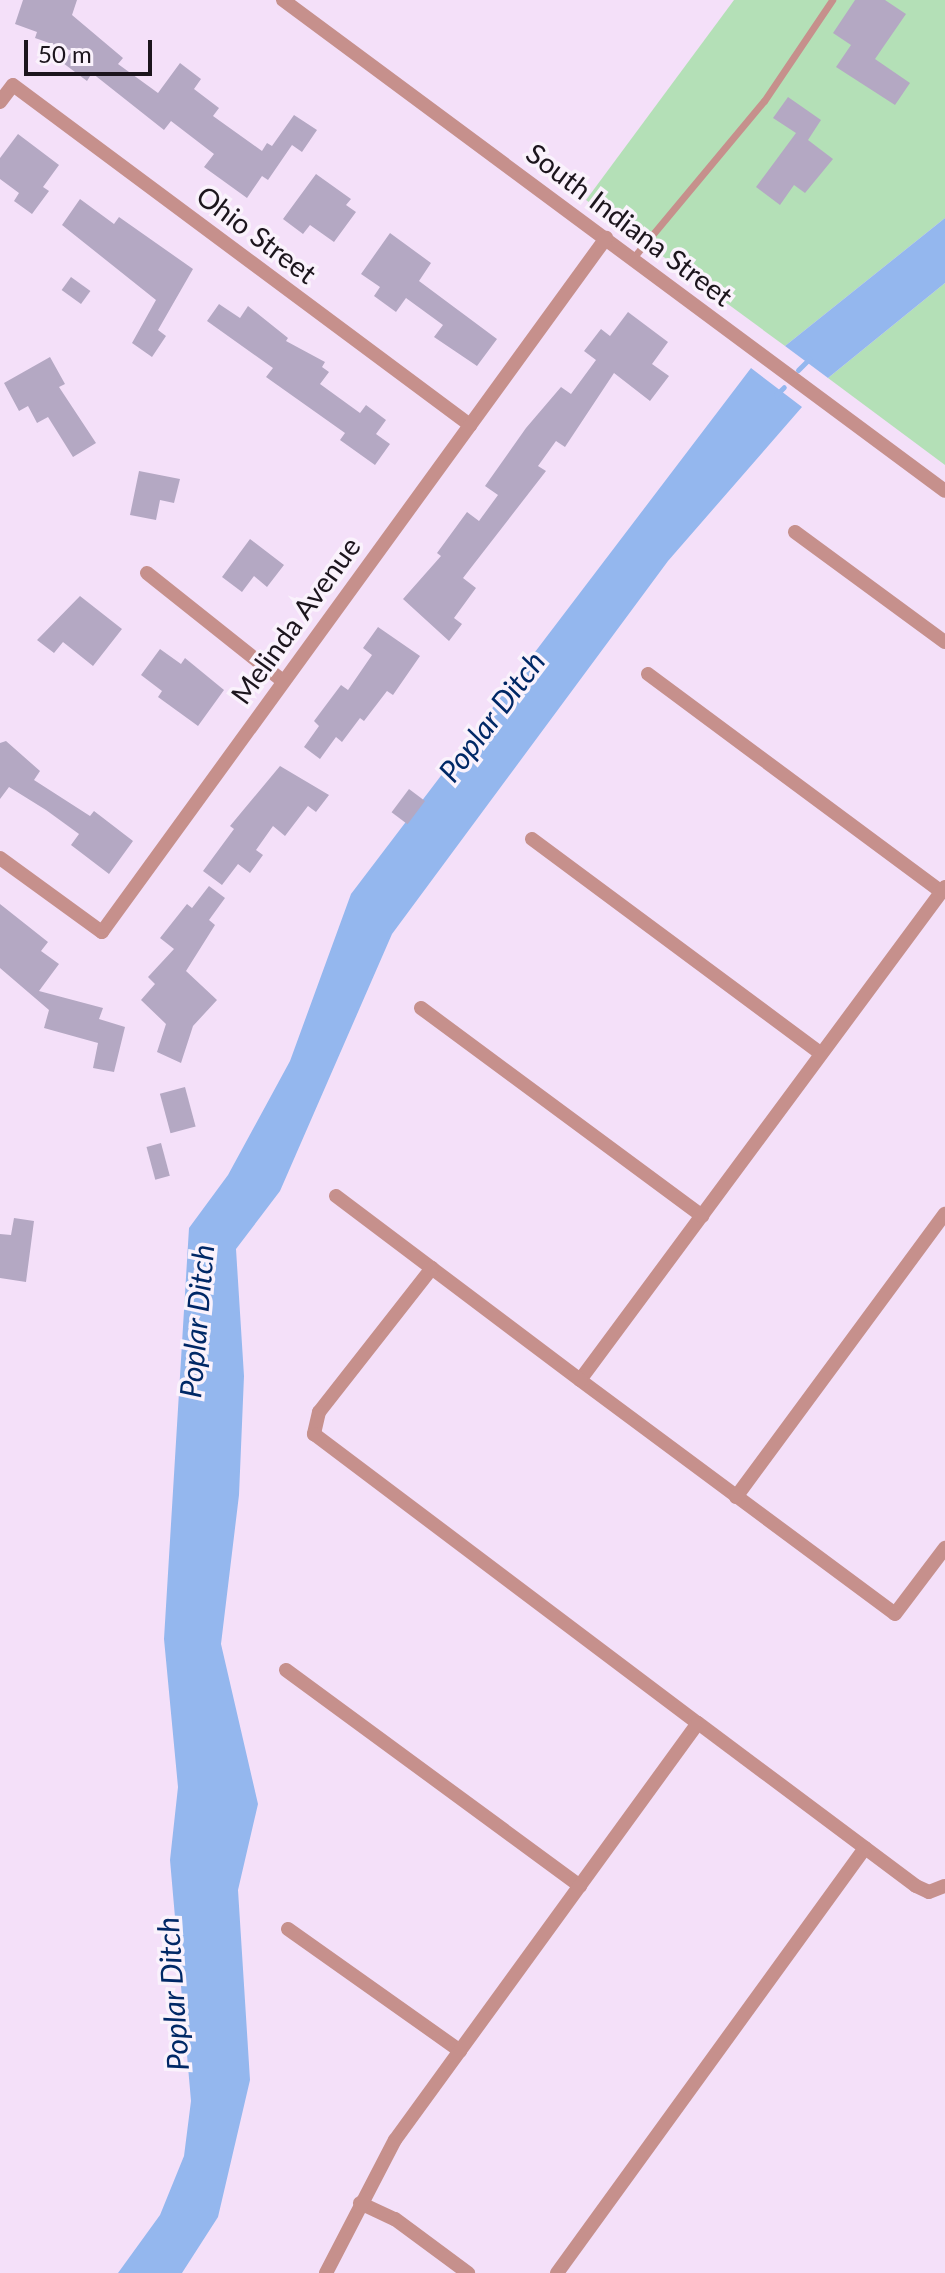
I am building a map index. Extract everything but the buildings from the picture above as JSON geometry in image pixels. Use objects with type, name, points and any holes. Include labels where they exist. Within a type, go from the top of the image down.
[{"type":"street","name":"South Indiana Street","points":[[283,0],[945,491]]},
{"type":"street","name":"Ohio Street","points":[[0,102],[13,85],[470,425]]},
{"type":"street","name":"Melinda Avenue","points":[[0,858],[102,932],[606,238]]},
{"type":"street","points":[[795,532],[945,642]]},
{"type":"street","points":[[147,573],[283,681]]},
{"type":"street","points":[[580,1380],[943,889],[648,674]]},
{"type":"street","points":[[532,839],[821,1054]]},
{"type":"street","points":[[421,1008],[702,1216]]},
{"type":"street","points":[[336,1196],[895,1614],[945,1548]]},
{"type":"street","points":[[736,1497],[945,1214]]},
{"type":"street","points":[[432,1268],[319,1412],[314,1434],[916,1886],[929,1892],[945,1886]]},
{"type":"street","points":[[286,1670],[580,1886]]},
{"type":"street","points":[[326,2273],[395,2140],[698,1723]]},
{"type":"street","points":[[557,2273],[865,1848]]},
{"type":"street","points":[[288,1929],[460,2051]]},
{"type":"street","points":[[360,2203],[395,2219],[468,2273]]},
{"type":"lane","points":[[633,258],[764,101],[832,0]]},
{"type":"green space","points":[[734,0],[945,0],[945,218],[785,346],[586,200]]},
{"type":"green space","points":[[945,283],[945,465],[828,378]]},
{"type":"water","points":[[945,218],[945,283],[828,378],[785,346]]},
{"type":"water","points":[[751,368],[802,407],[668,561],[392,934],[280,1191],[236,1249],[244,1376],[239,1495],[221,1644],[258,1804],[238,1890],[250,2080],[218,2217],[182,2273],[118,2273],[160,2215],[184,2156],[191,2101],[170,1860],[178,1787],[164,1639],[189,1228],[228,1175],[290,1061],[351,894]]},
{"type":"waterway","name":"Poplar Ditch","points":[[798,370],[809,359]]},
{"type":"waterway","name":"Poplar Ditch","points":[[776,395],[784,387]]}]
